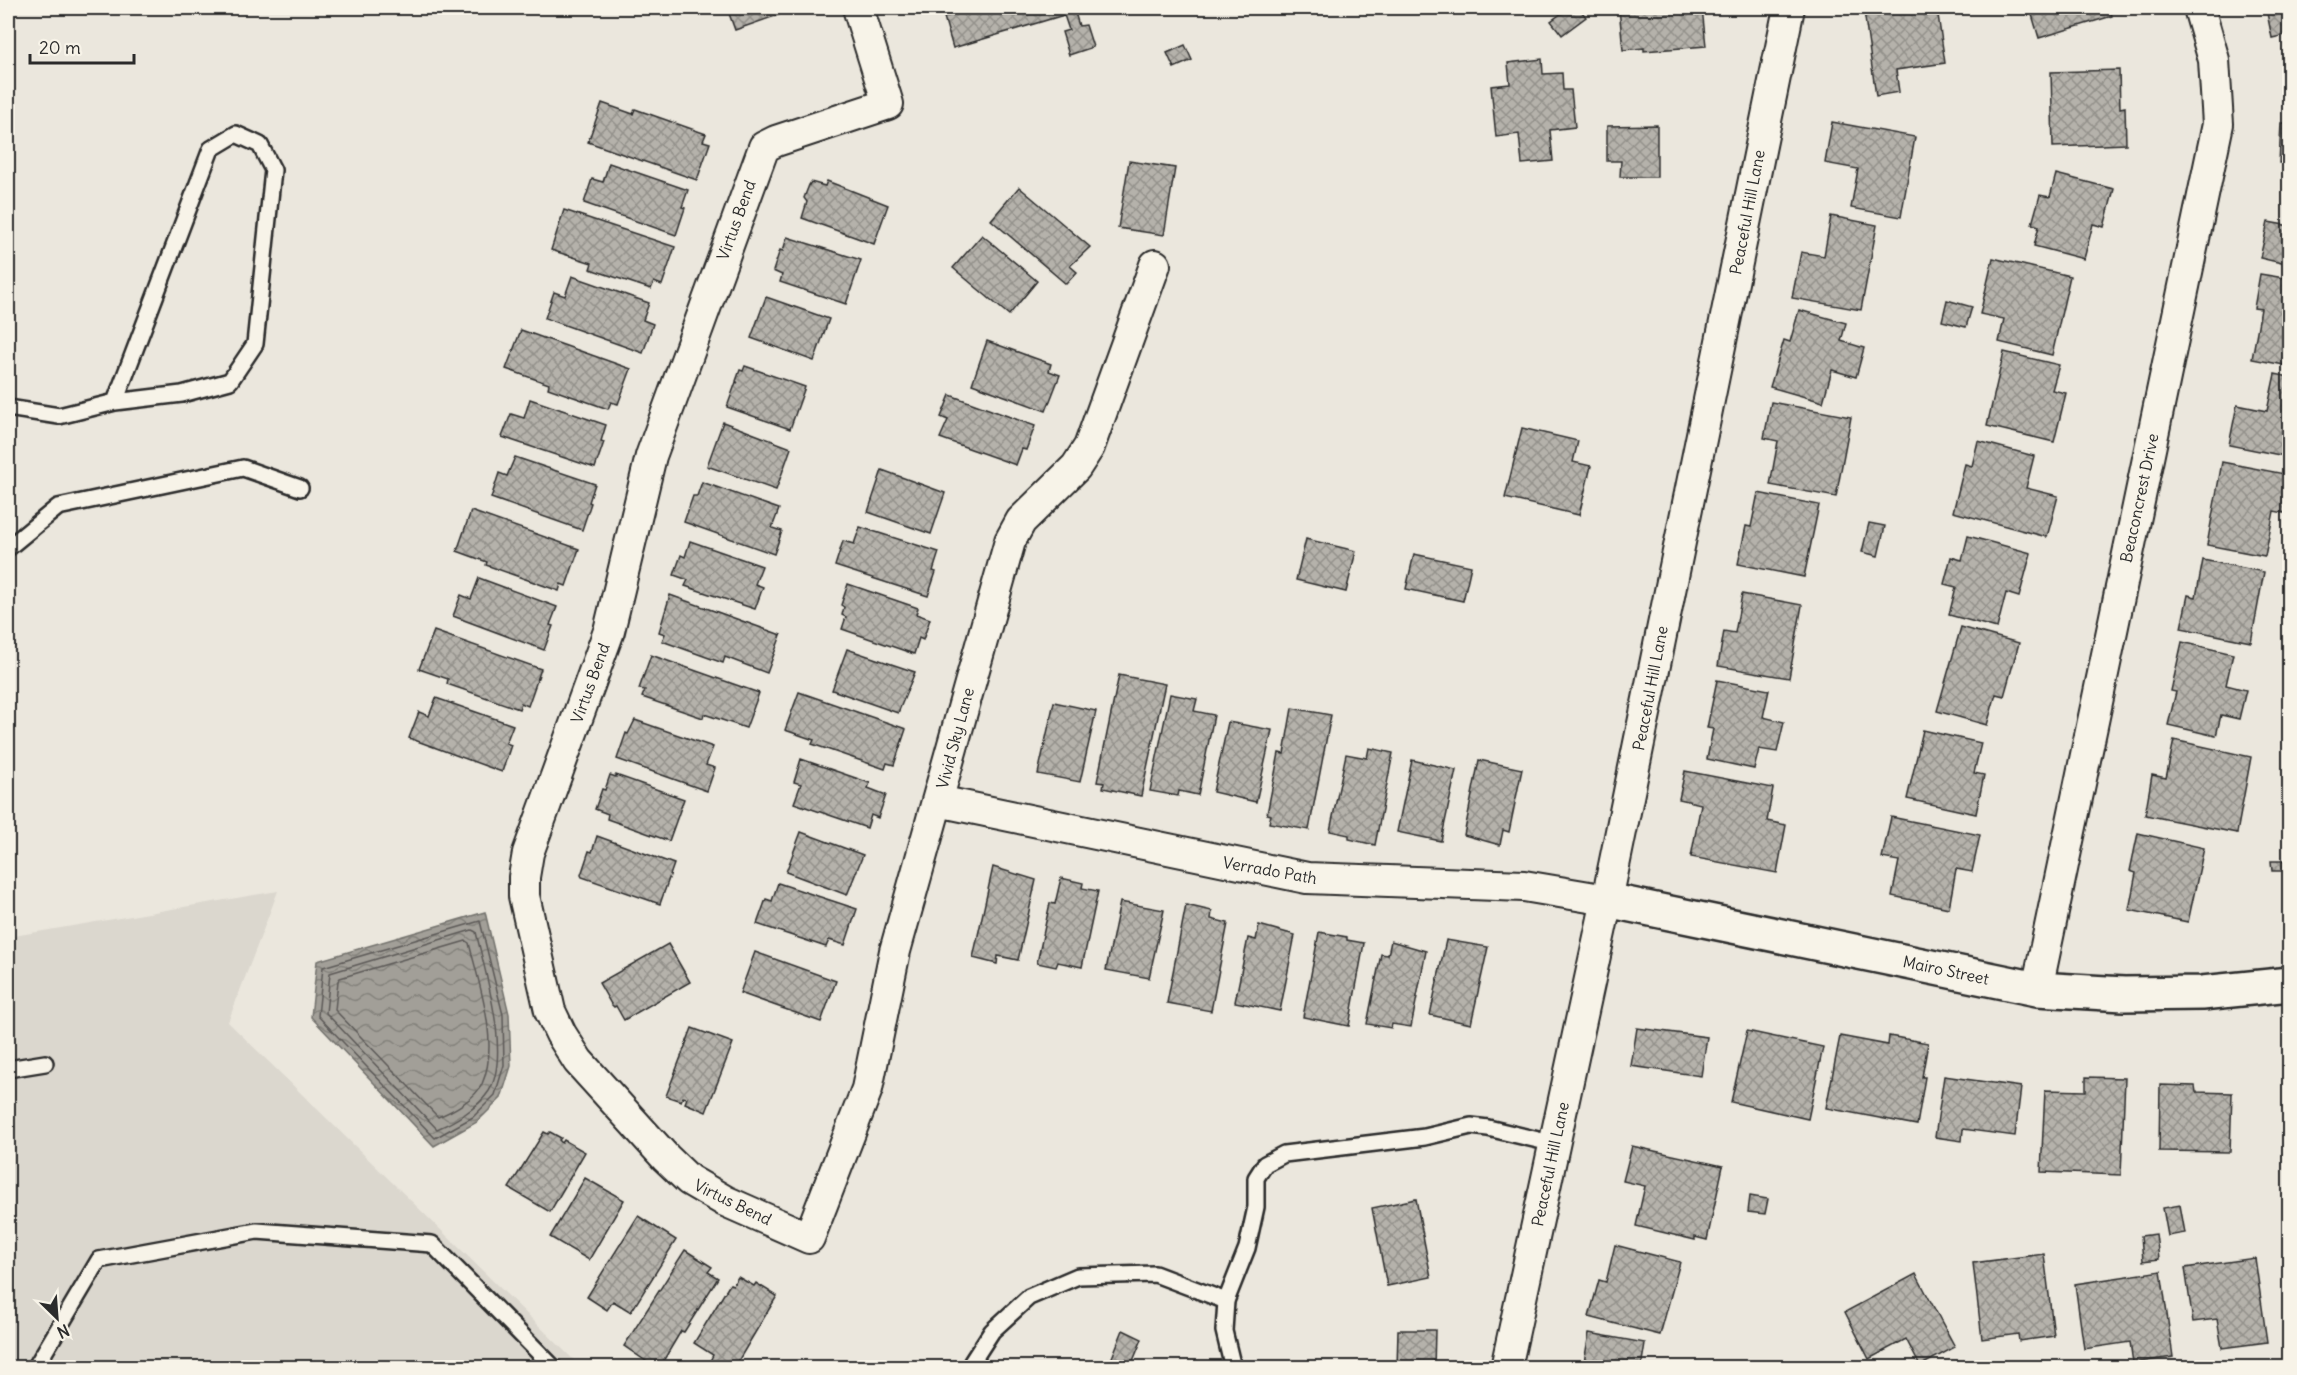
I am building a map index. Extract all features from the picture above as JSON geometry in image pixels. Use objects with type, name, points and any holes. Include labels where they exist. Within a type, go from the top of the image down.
[{"type":"street","name":"Virtus Bend","points":[[809,1238],[725,1201],[689,1180],[666,1158],[578,1061],[550,1011],[524,896],[524,877],[528,853],[609,631],[651,456],[764,147],[888,104],[858,8]]},
{"type":"street","name":"Peaceful Hill Lane","points":[[1506,1368],[1607,900],[1789,8]]},
{"type":"street","name":"Beaconcrest Drive","points":[[2037,989],[2218,124],[2214,60],[2199,8]]},
{"type":"street","name":"Vivid Sky Lane","points":[[809,1238],[867,1089],[895,951],[1010,540],[1021,521],[1076,467],[1089,447],[1155,265]]},
{"type":"street","name":"Verrado Path","points":[[938,801],[1306,878],[1524,886],[1607,900]]},
{"type":"street","name":"Mairo Street","points":[[1607,900],[2037,989],[2124,994],[2202,993],[2289,984]]},
{"type":"lane","points":[[8,408],[59,416],[115,402],[182,394],[230,381],[255,344],[273,170],[260,145],[236,134],[211,149],[115,402]]},
{"type":"lane","points":[[8,548],[58,507],[243,468],[300,488]]},
{"type":"lane","points":[[8,1069],[45,1063]]},
{"type":"lane","points":[[1233,1368],[1224,1331],[1226,1301],[1247,1248],[1256,1207],[1256,1178],[1265,1164],[1284,1154],[1425,1137],[1471,1126],[1555,1144]]},
{"type":"lane","points":[[35,1368],[99,1260],[257,1231],[432,1244],[554,1368]]},
{"type":"lane","points":[[971,1368],[972,1362],[992,1331],[1029,1297],[1078,1276],[1155,1274],[1226,1301]]},
{"type":"shaded area","points":[[278,891],[228,1022],[581,1367],[8,1368],[8,937]]},
{"type":"water","points":[[485,912],[509,1014],[511,1066],[501,1098],[477,1122],[434,1146],[311,1017],[317,961]]},
{"type":"building","points":[[727,8],[779,8],[781,14],[735,30]]},
{"type":"building","points":[[957,8],[1078,8],[1074,9],[1079,26],[1086,25],[1093,47],[1069,55],[1062,32],[1069,30],[1064,15],[953,48],[944,17],[959,13]]},
{"type":"building","points":[[1569,8],[1579,8],[1586,17],[1562,35],[1551,21]]},
{"type":"building","points":[[1619,8],[1702,8],[1706,46],[1644,51],[1644,48],[1623,50]]},
{"type":"building","points":[[1890,8],[1937,8],[1945,63],[1896,70],[1899,92],[1876,96],[1864,11]]},
{"type":"building","points":[[2030,8],[2110,8],[2112,16],[2039,38]]},
{"type":"building","points":[[2266,8],[2290,8],[2290,34],[2272,38]]},
{"type":"building","points":[[1185,45],[1192,60],[1174,68],[1167,53]]},
{"type":"building","points":[[1542,59],[1543,74],[1562,73],[1563,90],[1571,90],[1575,127],[1550,130],[1553,161],[1522,164],[1519,134],[1496,137],[1491,86],[1510,84],[1508,63]]},
{"type":"building","points":[[2119,70],[2120,108],[2125,107],[2126,144],[2053,147],[2051,72]]},
{"type":"building","points":[[2289,89],[2290,163],[2279,163],[2281,123],[2287,123]]},
{"type":"building","points":[[602,103],[633,114],[635,109],[706,134],[703,141],[710,143],[697,180],[588,142]]},
{"type":"building","points":[[1832,122],[1915,137],[1901,217],[1851,208],[1858,169],[1825,163]]},
{"type":"building","points":[[1657,125],[1657,177],[1620,177],[1621,161],[1607,161],[1607,126]]},
{"type":"building","points":[[1129,161],[1175,168],[1164,235],[1118,228]]},
{"type":"building","points":[[609,163],[688,190],[676,235],[584,203],[592,179],[603,182]]},
{"type":"building","points":[[2056,174],[2114,189],[2104,227],[2093,224],[2084,259],[2034,246],[2039,226],[2032,224],[2040,195],[2050,197]]},
{"type":"building","points":[[827,181],[888,205],[874,244],[802,218],[807,202],[804,198],[811,182],[825,186]]},
{"type":"building","points":[[1019,187],[1090,247],[1070,266],[1077,272],[1066,284],[991,220]]},
{"type":"building","points":[[564,210],[675,247],[662,285],[654,282],[651,289],[590,269],[592,263],[551,250]]},
{"type":"building","points":[[1831,216],[1877,225],[1861,310],[1792,298],[1801,252],[1824,256]]},
{"type":"building","points":[[2268,222],[2290,226],[2290,265],[2260,258]]},
{"type":"building","points":[[982,235],[1037,281],[1009,315],[953,268]]},
{"type":"building","points":[[787,237],[861,260],[846,304],[780,282],[782,275],[773,271]]},
{"type":"building","points":[[1993,258],[2070,276],[2052,355],[1999,342],[2004,319],[1980,314]]},
{"type":"building","points":[[2260,274],[2290,279],[2290,366],[2252,359],[2261,309],[2254,308]]},
{"type":"building","points":[[572,276],[649,303],[643,320],[653,324],[643,353],[545,318],[554,292],[565,296]]},
{"type":"building","points":[[766,297],[829,319],[814,361],[751,338]]},
{"type":"building","points":[[1947,300],[1972,307],[1966,327],[1942,321]]},
{"type":"building","points":[[1799,310],[1846,323],[1841,341],[1864,348],[1856,377],[1832,370],[1823,402],[1770,387],[1784,340],[1790,342]]},
{"type":"building","points":[[521,330],[631,369],[618,404],[611,402],[608,409],[548,388],[549,384],[506,369]]},
{"type":"building","points":[[987,341],[1051,364],[1049,371],[1060,375],[1046,411],[972,384]]},
{"type":"building","points":[[2004,352],[2059,365],[2052,390],[2066,393],[2054,442],[1987,426]]},
{"type":"building","points":[[745,366],[805,387],[790,429],[727,407],[736,382],[738,383],[736,381],[740,370],[743,371]]},
{"type":"building","points":[[2275,374],[2290,377],[2290,457],[2229,445],[2237,405],[2267,411]]},
{"type":"building","points":[[950,395],[1035,426],[1026,450],[1022,449],[1016,465],[940,438],[948,420],[941,417]]},
{"type":"building","points":[[530,399],[606,425],[601,441],[604,442],[595,468],[502,437],[511,414],[524,418]]},
{"type":"building","points":[[1771,402],[1851,417],[1836,497],[1770,485],[1778,441],[1764,438]]},
{"type":"building","points":[[723,422],[791,448],[776,490],[707,466]]},
{"type":"building","points":[[1522,428],[1578,441],[1573,462],[1591,466],[1579,515],[1505,498]]},
{"type":"building","points":[[1978,441],[2034,456],[2026,488],[2058,496],[2047,537],[1953,512],[1965,464],[1972,466]]},
{"type":"building","points":[[515,457],[595,484],[582,530],[491,498],[499,473],[507,476]]},
{"type":"building","points":[[2222,462],[2290,475],[2290,514],[2274,511],[2265,556],[2207,545]]},
{"type":"building","points":[[882,470],[945,493],[931,534],[868,512]]},
{"type":"building","points":[[702,482],[779,509],[772,528],[782,531],[774,554],[684,522],[693,496],[697,496]]},
{"type":"building","points":[[1758,493],[1819,505],[1804,577],[1738,564],[1746,526],[1751,527]]},
{"type":"building","points":[[471,511],[579,549],[566,586],[561,584],[559,591],[486,565],[487,562],[457,551]]},
{"type":"building","points":[[1869,523],[1885,526],[1878,556],[1862,552]]},
{"type":"building","points":[[860,527],[939,552],[933,571],[936,572],[928,596],[835,566],[843,541],[854,544]]},
{"type":"building","points":[[1968,536],[2031,553],[2019,597],[2006,593],[1997,628],[1949,615],[1956,587],[1944,584],[1951,557],[1962,560]]},
{"type":"building","points":[[1306,539],[1356,551],[1346,592],[1296,580]]},
{"type":"building","points":[[690,541],[762,566],[755,584],[763,587],[755,609],[685,586],[688,580],[674,575],[681,555],[685,557]]},
{"type":"building","points":[[1414,554],[1471,566],[1463,601],[1406,589]]},
{"type":"building","points":[[2203,560],[2264,572],[2251,642],[2181,628],[2188,595],[2196,597]]},
{"type":"building","points":[[479,578],[557,607],[544,650],[453,616],[461,595],[471,599]]},
{"type":"building","points":[[848,584],[918,608],[916,614],[930,619],[923,640],[919,638],[914,654],[842,629],[846,617],[842,615],[844,607],[841,605]]},
{"type":"building","points":[[1742,594],[1802,605],[1789,678],[1718,666],[1724,631],[1735,633]]},
{"type":"building","points":[[670,595],[781,635],[767,673],[725,657],[723,663],[662,641],[665,634],[659,632]]},
{"type":"building","points":[[1961,627],[2019,643],[2004,696],[1996,694],[1987,725],[1937,711]]},
{"type":"building","points":[[434,631],[541,669],[528,706],[521,703],[519,709],[447,684],[448,679],[419,669]]},
{"type":"building","points":[[2182,642],[2233,654],[2226,685],[2246,690],[2239,719],[2221,715],[2216,736],[2168,725],[2176,692],[2171,691]]},
{"type":"building","points":[[847,649],[915,672],[898,713],[832,690]]},
{"type":"building","points":[[651,655],[759,693],[746,728],[704,714],[703,718],[642,697],[645,690],[639,689]]},
{"type":"building","points":[[1119,675],[1165,684],[1141,796],[1103,788],[1104,783],[1097,782]]},
{"type":"building","points":[[1717,680],[1769,690],[1763,717],[1784,722],[1777,752],[1759,749],[1754,769],[1707,759],[1713,729],[1707,728]]},
{"type":"building","points":[[799,692],[906,729],[894,765],[887,763],[885,769],[812,744],[814,740],[785,730]]},
{"type":"building","points":[[1170,694],[1197,699],[1194,711],[1214,715],[1198,795],[1179,791],[1178,796],[1150,791]]},
{"type":"building","points":[[436,698],[513,725],[506,743],[511,745],[502,772],[409,738],[419,712],[429,716]]},
{"type":"building","points":[[1054,702],[1096,711],[1080,782],[1038,774]]},
{"type":"building","points":[[1292,708],[1331,715],[1309,830],[1269,823],[1271,815],[1267,814],[1279,753],[1284,754]]},
{"type":"building","points":[[635,720],[713,747],[706,765],[715,768],[707,791],[617,759],[626,733],[628,734]]},
{"type":"building","points":[[1228,722],[1272,730],[1256,802],[1213,792]]},
{"type":"building","points":[[1923,730],[1981,743],[1974,773],[1984,775],[1976,814],[1907,799]]},
{"type":"building","points":[[2174,740],[2251,757],[2237,833],[2145,815],[2152,775],[2166,778]]},
{"type":"building","points":[[1369,748],[1393,753],[1375,845],[1349,839],[1349,835],[1330,831],[1346,754],[1367,758]]},
{"type":"building","points":[[801,759],[870,783],[868,788],[886,795],[878,818],[871,815],[867,828],[794,803],[801,784],[794,782]]},
{"type":"building","points":[[1412,760],[1456,770],[1441,841],[1397,832]]},
{"type":"building","points":[[1479,760],[1522,769],[1509,832],[1503,830],[1500,845],[1464,835]]},
{"type":"building","points":[[1685,771],[1773,788],[1767,821],[1786,825],[1777,873],[1691,857],[1701,804],[1679,799]]},
{"type":"building","points":[[610,775],[616,777],[616,775],[684,799],[669,841],[607,819],[608,814],[595,809]]},
{"type":"building","points":[[1891,817],[1980,835],[1972,872],[1956,869],[1949,908],[1892,896],[1899,861],[1882,858]]},
{"type":"building","points":[[801,832],[863,855],[847,895],[786,872]]},
{"type":"building","points":[[2138,833],[2204,848],[2188,922],[2129,910],[2136,873],[2130,871]]},
{"type":"building","points":[[597,836],[674,864],[660,904],[582,877],[589,851],[592,852]]},
{"type":"building","points":[[2271,861],[2284,861],[2284,871],[2272,871]]},
{"type":"building","points":[[993,867],[1036,880],[1018,960],[998,956],[997,964],[973,958]]},
{"type":"building","points":[[1061,878],[1083,883],[1082,888],[1098,891],[1082,967],[1058,962],[1056,967],[1037,963],[1050,903],[1055,904]]},
{"type":"building","points":[[778,883],[857,909],[845,945],[829,940],[826,947],[757,924],[766,899],[772,901]]},
{"type":"building","points":[[1120,902],[1164,910],[1149,978],[1106,970]]},
{"type":"building","points":[[1186,905],[1212,911],[1211,919],[1228,923],[1211,1011],[1167,1003]]},
{"type":"building","points":[[1259,925],[1295,935],[1280,1011],[1235,1002],[1248,938],[1256,940]]},
{"type":"building","points":[[1319,932],[1364,943],[1349,1026],[1303,1017]]},
{"type":"building","points":[[1446,940],[1488,947],[1471,1024],[1430,1015]]},
{"type":"building","points":[[1391,941],[1426,951],[1411,1027],[1392,1024],[1391,1028],[1367,1024],[1381,954],[1388,955]]},
{"type":"building","points":[[668,944],[690,982],[624,1020],[616,1006],[611,1004],[599,983]]},
{"type":"building","points":[[755,952],[836,981],[821,1022],[740,993]]},
{"type":"building","points":[[692,1028],[733,1043],[706,1112],[685,1103],[687,1098],[683,1097],[681,1101],[666,1096]]},
{"type":"building","points":[[1637,1028],[1707,1037],[1701,1076],[1631,1066]]},
{"type":"building","points":[[1747,1031],[1823,1047],[1808,1119],[1731,1102]]},
{"type":"building","points":[[1840,1036],[1888,1045],[1889,1036],[1928,1043],[1917,1125],[1826,1108]]},
{"type":"building","points":[[1944,1076],[2021,1087],[2015,1136],[1963,1129],[1962,1141],[1935,1137]]},
{"type":"building","points":[[2086,1077],[2125,1078],[2121,1175],[2041,1172],[2045,1090],[2086,1091]]},
{"type":"building","points":[[2160,1085],[2195,1086],[2196,1092],[2232,1093],[2230,1152],[2159,1151]]},
{"type":"building","points":[[544,1132],[548,1134],[550,1132],[561,1138],[559,1140],[562,1143],[564,1140],[585,1152],[550,1212],[509,1188]]},
{"type":"building","points":[[1632,1146],[1723,1166],[1707,1240],[1695,1237],[1695,1240],[1636,1226],[1645,1186],[1623,1181]]},
{"type":"building","points":[[585,1178],[624,1200],[589,1260],[550,1237]]},
{"type":"building","points":[[1750,1196],[1768,1199],[1765,1214],[1748,1212]]},
{"type":"building","points":[[1416,1199],[1431,1277],[1387,1286],[1372,1208]]},
{"type":"building","points":[[2180,1205],[2185,1233],[2168,1236],[2163,1208]]},
{"type":"building","points":[[638,1216],[676,1240],[631,1312],[613,1301],[607,1310],[587,1297]]},
{"type":"building","points":[[2156,1234],[2159,1259],[2143,1261],[2141,1236]]},
{"type":"building","points":[[1615,1245],[1680,1262],[1660,1335],[1589,1317],[1599,1280],[1606,1282]]},
{"type":"building","points":[[685,1250],[712,1267],[708,1272],[718,1278],[684,1332],[681,1331],[659,1368],[656,1368],[624,1346]]},
{"type":"building","points":[[2044,1254],[2054,1336],[2019,1341],[2018,1334],[1982,1339],[1973,1263]]},
{"type":"building","points":[[2255,1258],[2267,1342],[2222,1348],[2217,1319],[2193,1322],[2185,1268]]},
{"type":"building","points":[[2161,1271],[2173,1357],[2133,1363],[2130,1342],[2084,1349],[2075,1284]]},
{"type":"building","points":[[1916,1274],[1955,1347],[1920,1366],[1906,1339],[1869,1359],[1845,1312]]},
{"type":"building","points":[[738,1277],[754,1286],[756,1283],[777,1296],[734,1368],[721,1368],[710,1361],[713,1355],[694,1343],[730,1284],[733,1285]]},
{"type":"building","points":[[1123,1330],[1142,1339],[1130,1368],[1116,1368],[1109,1365]]},
{"type":"building","points":[[1398,1330],[1435,1330],[1434,1368],[1397,1368]]},
{"type":"building","points":[[1589,1333],[1645,1343],[1641,1368],[1583,1368]]}]
